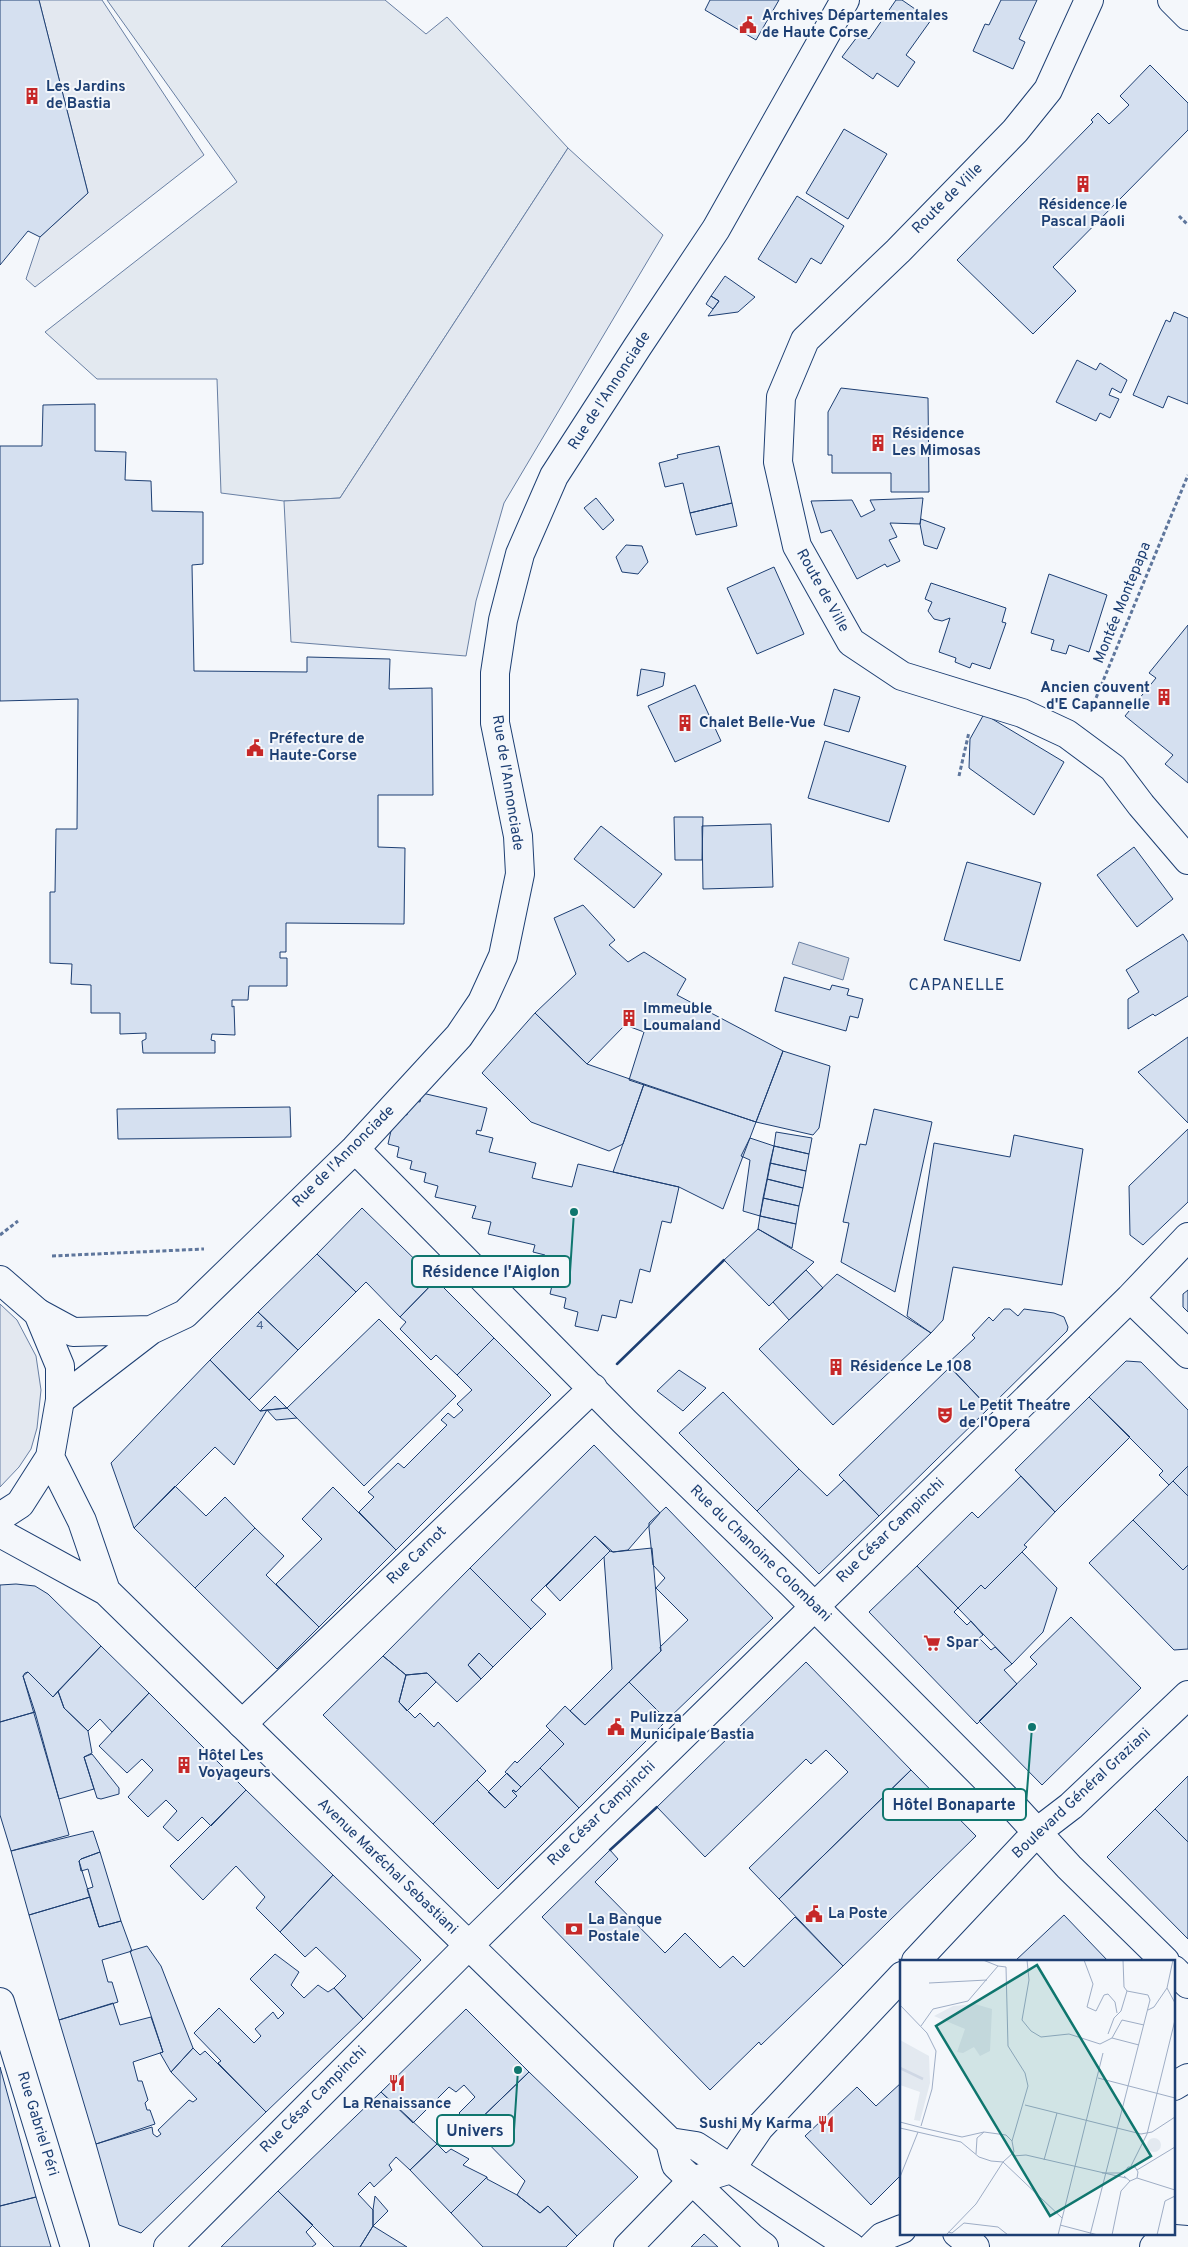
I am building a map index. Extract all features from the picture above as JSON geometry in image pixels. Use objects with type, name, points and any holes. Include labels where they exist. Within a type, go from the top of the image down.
[{"type":"street","name":"Rue de l'Annonciade","points":[[60,1400],[150,1330],[185,1314],[355,1149],[459,1036],[482,1002],[503,956],[520,874],[518,836],[495,723],[495,673],[503,620],[520,554],[554,476],[716,230],[845,0]]},
{"type":"street","name":"Route de Ville","points":[[1089,0],[1048,90],[1015,132],[898,250],[805,340],[782,397],[778,462],[797,546],[851,642],[902,676],[1022,713],[1067,734],[1113,768],[1141,805],[1188,860]]},
{"type":"street","points":[[1172,0],[1188,16]]},
{"type":"street","name":"Rue du Chanoine Colombani","points":[[355,1149],[593,1388],[624,1422],[814,1606],[1037,1832],[1069,1867],[1164,1960]]},
{"type":"street","name":"Rue César Campinchi","points":[[168,2247],[468,1946],[1130,1298],[1188,1237]]},
{"type":"street","points":[[0,1280],[38,1313],[60,1366],[60,1400],[50,1457],[20,1504],[0,1517]]},
{"type":"street","points":[[1130,1298],[1188,1354]]},
{"type":"street","name":"Rue de l'Annonciade","points":[[38,1313],[73,1332],[150,1330]]},
{"type":"street","name":"Rue Carnot","points":[[242,1724],[593,1388]]},
{"type":"street","name":"Avenue Maréchal Sebastiani","points":[[50,1457],[82,1521],[106,1592]]},
{"type":"street","name":"Avenue Maréchal Sebastiani","points":[[0,1533],[106,1592],[670,2142],[676,2164],[764,2247]]},
{"type":"street","name":"Boulevard Général Graziani","points":[[917,1960],[1037,1832],[1071,1806],[1188,1695]]},
{"type":"street","points":[[1176,1972],[1188,1984]]},
{"type":"street","points":[[628,2247],[692,2180],[731,2169],[759,2128],[900,1978]]},
{"type":"street","name":"Rue Gabriel Péri","points":[[0,2002],[75,2247]]},
{"type":"street","points":[[1176,2085],[1188,2078]]},
{"type":"street","points":[[670,2142],[696,2146],[851,2247]]},
{"type":"street","points":[[872,2247],[882,2237],[900,2230]]},
{"type":"street","points":[[958,2234],[976,2247]]},
{"type":"street","points":[[1154,2247],[1162,2238],[1188,2240]]},
{"type":"path","points":[[1179,216],[1188,225]]},
{"type":"path","name":"Montée Montepapa","points":[[1067,734],[1096,698],[1188,475]]},
{"type":"path","points":[[959,776],[970,724]]},
{"type":"path","points":[[0,1235],[18,1221]]},
{"type":"path","points":[[52,1256],[228,1248],[250,1251]]},
{"type":"shaded area","points":[[39,0],[102,0],[204,155],[35,287],[26,279],[40,237],[88,193]]},
{"type":"shaded area","points":[[107,0],[385,0],[426,34],[447,17],[568,148],[340,498],[284,501],[221,493],[217,379],[97,379],[45,332],[237,182]]},
{"type":"shaded area","points":[[568,148],[663,235],[504,503],[476,601],[466,656],[291,642],[284,501],[340,498]]},
{"type":"shaded area","points":[[799,942],[849,958],[843,980],[792,964]]},
{"type":"shaded area","points":[[0,1304],[17,1320],[36,1356],[41,1390],[37,1428],[31,1449],[19,1467],[0,1487]]},
{"type":"building","name":"Les Jardins de Bastia","points":[[0,0],[39,0],[88,193],[40,237],[28,231],[0,265]]},
{"type":"building","name":"Archives Départementales de Haute Corse","points":[[710,0],[779,0],[756,40],[705,10]]},
{"type":"building","points":[[896,0],[902,0],[931,20],[906,55],[915,62],[898,87],[877,73],[873,79],[842,57],[860,33],[869,39]]},
{"type":"building","points":[[1001,0],[1037,0],[1019,39],[1025,42],[1013,69],[973,51],[985,24],[989,25]]},
{"type":"building","name":"Résidence le Pascal Paoli","points":[[1150,65],[1188,103],[1188,130],[1053,267],[1076,291],[1033,334],[957,260],[1093,122],[1091,120],[1098,113],[1109,124],[1129,105],[1120,96]]},
{"type":"building","points":[[844,129],[887,154],[848,219],[806,193]]},
{"type":"building","points":[[797,196],[844,226],[821,264],[811,258],[796,283],[758,259]]},
{"type":"building","points":[[725,276],[755,297],[738,312],[708,316],[719,301],[711,296]]},
{"type":"building","points":[[711,296],[719,301],[713,309],[706,304]]},
{"type":"building","points":[[1174,312],[1188,318],[1188,404],[1168,396],[1163,408],[1133,395],[1166,320],[1170,322]]},
{"type":"building","points":[[1077,360],[1096,370],[1100,363],[1127,380],[1121,393],[1112,388],[1109,395],[1119,399],[1110,418],[1100,413],[1096,421],[1056,402]]},
{"type":"building","name":"Résidence Les Mimosas","points":[[841,388],[928,398],[929,492],[891,492],[891,473],[832,473],[832,455],[828,455],[828,412]]},
{"type":"building","name":"Préfecture de Haute-Corse","points":[[95,404],[95,451],[126,452],[125,480],[151,481],[152,511],[203,512],[203,564],[192,565],[194,671],[307,672],[307,657],[390,659],[389,689],[432,688],[433,795],[378,795],[378,847],[405,848],[404,924],[286,923],[286,952],[280,952],[280,958],[287,958],[287,986],[249,986],[248,1000],[232,1000],[235,1035],[212,1034],[211,1040],[215,1041],[215,1053],[143,1053],[142,1041],[146,1039],[146,1033],[120,1034],[120,1013],[91,1013],[91,985],[71,984],[72,964],[50,963],[50,892],[55,892],[56,829],[77,829],[78,699],[0,701],[0,446],[42,446],[43,405]]},
{"type":"building","points":[[719,446],[732,503],[690,513],[683,483],[665,487],[659,463],[678,458],[677,455]]},
{"type":"building","points":[[596,498],[614,520],[603,530],[584,508]]},
{"type":"building","points":[[923,498],[920,524],[890,523],[897,537],[889,540],[900,561],[887,567],[885,564],[857,579],[831,530],[821,533],[811,501],[852,500],[861,517],[875,510],[870,500]]},
{"type":"building","points":[[732,503],[737,526],[696,535],[690,513]]},
{"type":"building","points":[[921,519],[945,528],[937,549],[924,545],[920,524]]},
{"type":"building","points":[[626,545],[642,546],[648,562],[638,574],[622,572],[616,557]]},
{"type":"building","points":[[774,567],[804,634],[757,654],[727,588]]},
{"type":"building","points":[[1049,574],[1107,595],[1089,652],[1069,645],[1066,654],[1051,650],[1054,640],[1031,633]]},
{"type":"building","points":[[931,583],[1006,608],[1002,622],[1006,623],[990,669],[972,663],[970,668],[955,662],[956,658],[939,652],[950,618],[942,621],[934,619],[928,611],[932,602],[925,599]]},
{"type":"building","name":"Ancien couvent d'E Capannelle","points":[[1188,625],[1188,783],[1165,764],[1173,755],[1125,716],[1156,678],[1149,673]]},
{"type":"building","points":[[641,669],[665,673],[663,686],[637,696]]},
{"type":"building","name":"Chalet Belle-Vue","points":[[695,685],[721,741],[675,762],[648,706]]},
{"type":"building","points":[[834,689],[860,697],[849,732],[824,725]]},
{"type":"building","points":[[984,714],[1064,762],[1034,815],[969,768],[970,739]]},
{"type":"building","points":[[825,741],[906,766],[889,822],[808,798]]},
{"type":"building","points":[[674,817],[703,817],[702,860],[675,860]]},
{"type":"building","points":[[771,824],[773,887],[703,889],[702,826]]},
{"type":"building","points":[[601,826],[662,874],[634,908],[574,859]]},
{"type":"building","points":[[1134,847],[1173,899],[1137,927],[1097,875]]},
{"type":"building","points":[[967,862],[1041,883],[1020,961],[944,940]]},
{"type":"building","name":"Immeuble Loumaland","points":[[583,905],[615,940],[609,945],[628,962],[644,952],[686,979],[677,995],[783,1051],[756,1122],[629,1080],[644,1032],[625,1025],[587,1064],[535,1013],[576,974],[554,918]]},
{"type":"building","points":[[1183,934],[1188,942],[1188,996],[1155,1016],[1153,1014],[1128,1029],[1128,999],[1139,992],[1126,970]]},
{"type":"building","points":[[784,977],[830,990],[832,985],[849,989],[847,995],[863,999],[858,1018],[850,1016],[846,1031],[775,1011]]},
{"type":"building","points":[[535,1013],[587,1064],[644,1084],[623,1144],[609,1151],[531,1122],[482,1073]]},
{"type":"building","points":[[1188,1037],[1188,1123],[1138,1072]]},
{"type":"building","points":[[783,1051],[830,1066],[819,1128],[813,1135],[756,1122]]},
{"type":"building","points":[[644,1084],[756,1122],[723,1209],[679,1187],[613,1172]]},
{"type":"building","points":[[422,1093],[487,1108],[481,1131],[477,1130],[476,1134],[493,1138],[489,1152],[536,1163],[532,1178],[572,1187],[578,1164],[679,1187],[671,1223],[662,1221],[650,1272],[640,1269],[632,1303],[620,1300],[616,1318],[602,1315],[598,1331],[575,1326],[578,1312],[564,1308],[566,1298],[550,1294],[554,1277],[541,1274],[545,1255],[533,1252],[535,1245],[488,1234],[491,1222],[472,1218],[476,1206],[435,1197],[438,1186],[424,1182],[426,1173],[410,1169],[412,1161],[397,1157],[399,1147],[388,1144],[395,1113],[407,1115],[410,1100],[420,1102]]},
{"type":"building","points":[[290,1107],[291,1137],[118,1139],[117,1109]]},
{"type":"building","points":[[874,1109],[932,1122],[895,1292],[841,1262],[849,1223],[843,1222],[860,1144],[866,1145]]},
{"type":"building","points":[[1188,1129],[1188,1202],[1143,1245],[1130,1235],[1129,1186]]},
{"type":"building","points":[[776,1132],[812,1138],[809,1154],[774,1146]]},
{"type":"building","points":[[1014,1135],[1083,1149],[1062,1285],[953,1267],[943,1320],[931,1333],[907,1316],[934,1143],[1010,1157]]},
{"type":"building","points":[[750,1138],[774,1146],[760,1216],[743,1211],[750,1160],[741,1156]]},
{"type":"building","points":[[774,1146],[809,1154],[806,1171],[770,1163]]},
{"type":"building","points":[[770,1163],[806,1171],[803,1188],[767,1179]]},
{"type":"building","points":[[767,1179],[803,1188],[799,1206],[763,1198]]},
{"type":"building","points":[[763,1198],[799,1206],[796,1224],[760,1216]]},
{"type":"building","points":[[362,1208],[436,1280],[400,1317],[366,1282],[356,1292],[317,1254]]},
{"type":"building","points":[[760,1216],[796,1224],[792,1248],[758,1229]]},
{"type":"building","points":[[758,1229],[814,1262],[769,1306],[724,1260]]},
{"type":"building","points":[[317,1254],[356,1292],[298,1350],[258,1312]]},
{"type":"building","points":[[806,1270],[823,1288],[789,1320],[773,1302]]},
{"type":"building","name":"Résidence Le 108","points":[[837,1274],[931,1333],[833,1425],[759,1349]]},
{"type":"building","points":[[436,1280],[494,1338],[457,1375],[436,1355],[431,1360],[400,1329],[406,1322],[400,1317]]},
{"type":"building","points":[[1188,1290],[1188,1312],[1183,1307],[1183,1294]]},
{"type":"building","points":[[1004,1309],[1010,1309],[1018,1316],[1024,1309],[1054,1313],[1064,1317],[1068,1327],[1067,1331],[989,1408],[947,1364],[975,1338],[972,1335],[989,1317],[993,1321]]},
{"type":"building","points":[[258,1312],[298,1350],[249,1400],[210,1360]]},
{"type":"building","points":[[379,1319],[456,1396],[364,1486],[287,1408]]},
{"type":"building","points":[[494,1338],[551,1395],[396,1550],[359,1512],[374,1497],[368,1492],[398,1463],[404,1468],[447,1425],[441,1420],[448,1413],[454,1418],[463,1410],[457,1404],[472,1390],[457,1375]]},
{"type":"building","points":[[210,1360],[260,1411],[267,1410],[234,1465],[215,1447],[134,1528],[111,1463]]},
{"type":"building","points":[[1126,1361],[1141,1362],[1188,1410],[1188,1466],[1169,1485],[1159,1475],[1163,1471],[1089,1397]]},
{"type":"building","points":[[950,1367],[989,1408],[879,1516],[839,1475]]},
{"type":"building","points":[[679,1370],[706,1388],[683,1411],[657,1391]]},
{"type":"building","points":[[723,1392],[799,1469],[757,1511],[679,1433]]},
{"type":"building","points":[[275,1396],[287,1408],[260,1411]]},
{"type":"building","points":[[1089,1397],[1130,1437],[1055,1512],[1015,1470]]},
{"type":"building","points":[[287,1408],[297,1418],[276,1420],[267,1410]]},
{"type":"building","points":[[594,1445],[660,1513],[628,1550],[613,1552],[595,1536],[531,1600],[546,1614],[531,1629],[470,1568]]},
{"type":"building","points":[[1188,1466],[1188,1496],[1173,1481]]},
{"type":"building","points":[[799,1469],[827,1496],[844,1480],[879,1516],[819,1574],[757,1511]]},
{"type":"building","points":[[1021,1476],[1055,1512],[1024,1545],[1027,1547],[985,1589],[981,1585],[958,1608],[917,1566],[972,1512],[978,1518]]},
{"type":"building","points":[[1173,1481],[1188,1496],[1188,1565],[1183,1570],[1133,1520]]},
{"type":"building","points":[[175,1486],[206,1516],[225,1497],[255,1528],[195,1588],[134,1528]]},
{"type":"building","points":[[333,1487],[396,1550],[319,1627],[276,1584],[322,1539],[302,1519]]},
{"type":"building","points":[[666,1507],[773,1618],[667,1720],[629,1682],[661,1651],[660,1647],[688,1620],[656,1588],[665,1578],[653,1565],[649,1523]]},
{"type":"building","points":[[1133,1520],[1183,1570],[1188,1565],[1188,1649],[1174,1650],[1089,1563]]},
{"type":"building","points":[[255,1528],[284,1556],[266,1575],[319,1627],[277,1669],[195,1588]]},
{"type":"building","points":[[595,1536],[610,1551],[560,1601],[546,1586]]},
{"type":"building","points":[[652,1548],[661,1651],[585,1725],[570,1711],[612,1669],[604,1557],[610,1551]]},
{"type":"building","points":[[1022,1552],[1057,1588],[1043,1632],[1012,1664],[958,1608],[981,1585],[985,1589]]},
{"type":"building","points":[[917,1566],[958,1608],[954,1612],[967,1625],[971,1621],[983,1635],[979,1638],[991,1650],[995,1647],[1012,1664],[1004,1670],[1017,1684],[977,1724],[869,1612]]},
{"type":"building","points":[[470,1568],[531,1629],[493,1667],[479,1653],[468,1665],[481,1679],[457,1702],[427,1673],[406,1675],[383,1656]]},
{"type":"building","points":[[0,1585],[35,1586],[48,1594],[101,1646],[53,1697],[28,1672],[25,1673],[23,1676],[35,1712],[0,1722]]},
{"type":"building","points":[[1071,1617],[1141,1688],[1042,1785],[979,1721],[1037,1664],[1030,1657]]},
{"type":"building","points":[[101,1646],[149,1693],[112,1732],[100,1719],[88,1731],[64,1708],[58,1691]]},
{"type":"building","points":[[479,1653],[493,1667],[481,1679],[468,1665]]},
{"type":"building","points":[[383,1656],[406,1675],[399,1702],[415,1718],[420,1713],[434,1727],[438,1722],[486,1771],[433,1824],[323,1715]]},
{"type":"building","points":[[806,1662],[911,1770],[779,1899],[749,1868],[848,1772],[826,1750],[811,1764],[806,1759],[705,1857],[657,1807]]},
{"type":"building","points":[[28,1672],[53,1697],[58,1691],[64,1708],[88,1731],[92,1753],[84,1757],[94,1789],[59,1799],[23,1676]]},
{"type":"building","points":[[427,1673],[436,1682],[407,1711],[399,1702],[406,1675]]},
{"type":"building","points":[[629,1682],[667,1720],[579,1808],[540,1768],[564,1744],[546,1726],[565,1706],[585,1725]]},
{"type":"building","name":"Hôtel Les Voyageurs","points":[[149,1693],[246,1790],[211,1826],[202,1817],[178,1841],[163,1827],[177,1811],[166,1800],[148,1817],[128,1797],[153,1770],[142,1759],[127,1773],[99,1746]]},
{"type":"building","points":[[35,1712],[69,1835],[11,1851],[0,1815],[0,1722]]},
{"type":"building","points":[[550,1730],[564,1744],[521,1787],[505,1772],[515,1761],[517,1763]]},
{"type":"building","points":[[92,1754],[119,1788],[119,1794],[101,1799],[97,1798],[84,1757]]},
{"type":"building","points":[[540,1768],[579,1808],[498,1889],[433,1824],[477,1780],[505,1808],[517,1796],[512,1791],[516,1792]]},
{"type":"building","points":[[911,1770],[976,1836],[843,1966],[779,1899]]},
{"type":"building","points":[[507,1773],[521,1787],[516,1792],[512,1791],[517,1796],[505,1808],[488,1792]]},
{"type":"building","points":[[1188,1776],[1188,1842],[1155,1809]]},
{"type":"building","points":[[246,1790],[333,1875],[280,1932],[256,1908],[265,1897],[236,1866],[203,1900],[170,1866]]},
{"type":"building","points":[[1155,1809],[1188,1842],[1188,1939],[1107,1857]]},
{"type":"building","points":[[93,1831],[100,1852],[79,1861],[90,1897],[29,1915],[11,1851]]},
{"type":"building","points":[[610,1850],[618,1859],[595,1882],[665,1953],[685,1933],[720,1968],[733,1956],[744,1967],[795,1917],[843,1966],[761,2045],[759,2042],[710,2090],[542,1917]]},
{"type":"building","points":[[100,1852],[121,1921],[99,1927],[87,1889],[93,1887],[88,1869],[81,1871],[79,1861]]},
{"type":"building","points":[[333,1875],[421,1960],[363,2019],[334,1988],[346,1976],[316,1947],[305,1957],[280,1932]]},
{"type":"building","points":[[90,1897],[99,1927],[121,1921],[132,1951],[102,1960],[108,1982],[112,1982],[118,2002],[59,2020],[29,1915]]},
{"type":"building","points":[[1064,1915],[1107,1960],[1016,1960]]},
{"type":"building","points":[[147,1946],[161,1966],[193,2048],[171,2072],[160,2053],[163,2052],[130,1951]]},
{"type":"building","points":[[275,1954],[299,1972],[291,1985],[304,1998],[318,1985],[328,1992],[334,1988],[363,2019],[266,2112],[218,2063],[221,2061],[194,2033],[219,2008],[254,2043],[261,2036],[255,2029],[273,2012],[278,2019],[284,2013],[250,1979]]},
{"type":"building","points":[[113,2003],[120,2025],[151,2017],[163,2052],[133,2062],[138,2081],[142,2081],[148,2100],[145,2103],[147,2110],[150,2110],[155,2124],[96,2144],[59,2020]]},
{"type":"building","points":[[466,2009],[529,2072],[472,2127],[459,2113],[475,2097],[464,2085],[456,2092],[449,2087],[413,2123],[381,2092]]},
{"type":"building","points":[[193,2048],[200,2055],[205,2051],[266,2112],[141,2233],[119,2225],[96,2144],[152,2127],[153,2134],[157,2137],[161,2134],[158,2130],[189,2100],[193,2102],[197,2099],[171,2072]]},
{"type":"building","points":[[0,2067],[36,2197],[0,2206]]},
{"type":"building","points":[[529,2072],[638,2177],[577,2236],[548,2206],[540,2213],[517,2195],[525,2181],[472,2127]]},
{"type":"building","points":[[900,2084],[900,2176],[871,2205],[805,2136],[857,2087],[876,2106]]},
{"type":"building","points":[[381,2092],[437,2144],[410,2170],[396,2157],[389,2165],[392,2170],[374,2187],[370,2182],[358,2194],[373,2210],[373,2226],[360,2247],[334,2247],[278,2191]]},
{"type":"building","points":[[437,2144],[446,2153],[451,2149],[469,2159],[463,2165],[487,2177],[451,2213],[410,2170]]},
{"type":"building","points":[[487,2177],[487,2179],[517,2195],[540,2213],[548,2206],[577,2236],[566,2247],[483,2247],[451,2213]]},
{"type":"building","points":[[278,2191],[313,2225],[306,2232],[316,2244],[312,2247],[221,2247]]},
{"type":"building","points":[[375,2196],[388,2211],[373,2226],[373,2210]]},
{"type":"building","points":[[36,2197],[51,2247],[0,2247],[0,2206]]},
{"type":"building","points":[[373,2226],[407,2247],[360,2247]]},
{"type":"building","points":[[704,2234],[718,2247],[691,2247]]},
{"type":"wall","points":[[617,1364],[724,1260]]},
{"type":"wall","points":[[610,1850],[657,1807]]},
{"type":"place","name":"Archives Départementales de Haute Corse","points":[[748,25]]},
{"type":"place","name":"Les Jardins de Bastia","points":[[32,96]]},
{"type":"place","name":"Résidence le Pascal Paoli","points":[[1083,184]]},
{"type":"place","name":"Résidence Les Mimosas","points":[[878,443]]},
{"type":"place","name":"Ancien couvent d'E Capannelle","points":[[1164,697]]},
{"type":"place","name":"Chalet Belle-Vue","points":[[685,723]]},
{"type":"place","name":"Préfecture de Haute-Corse","points":[[255,748]]},
{"type":"place","name":"Immeuble Loumaland","points":[[629,1018]]},
{"type":"place","name":"Résidence l'Aiglon","points":[[574,1212]]},
{"type":"place","name":"Résidence Le 108","points":[[836,1367]]},
{"type":"place","name":"Le Petit Theatre de l'Opera","points":[[945,1415]]},
{"type":"place","name":"Spar","points":[[932,1643]]},
{"type":"place","name":"Pulizza Municipale Bastia","points":[[616,1727]]},
{"type":"place","name":"Hôtel Bonaparte","points":[[1032,1727]]},
{"type":"place","name":"Hôtel Les Voyageurs","points":[[184,1765]]},
{"type":"place","name":"La Poste","points":[[814,1914]]},
{"type":"place","name":"La Banque Postale","points":[[574,1929]]},
{"type":"place","name":"Univers","points":[[518,2070]]},
{"type":"place","name":"La Renaissance","points":[[397,2083]]},
{"type":"place","name":"Sushi My Karma","points":[[826,2124]]},
{"type":"district","name":"CAPANELLE","points":[[957,986]]}]
